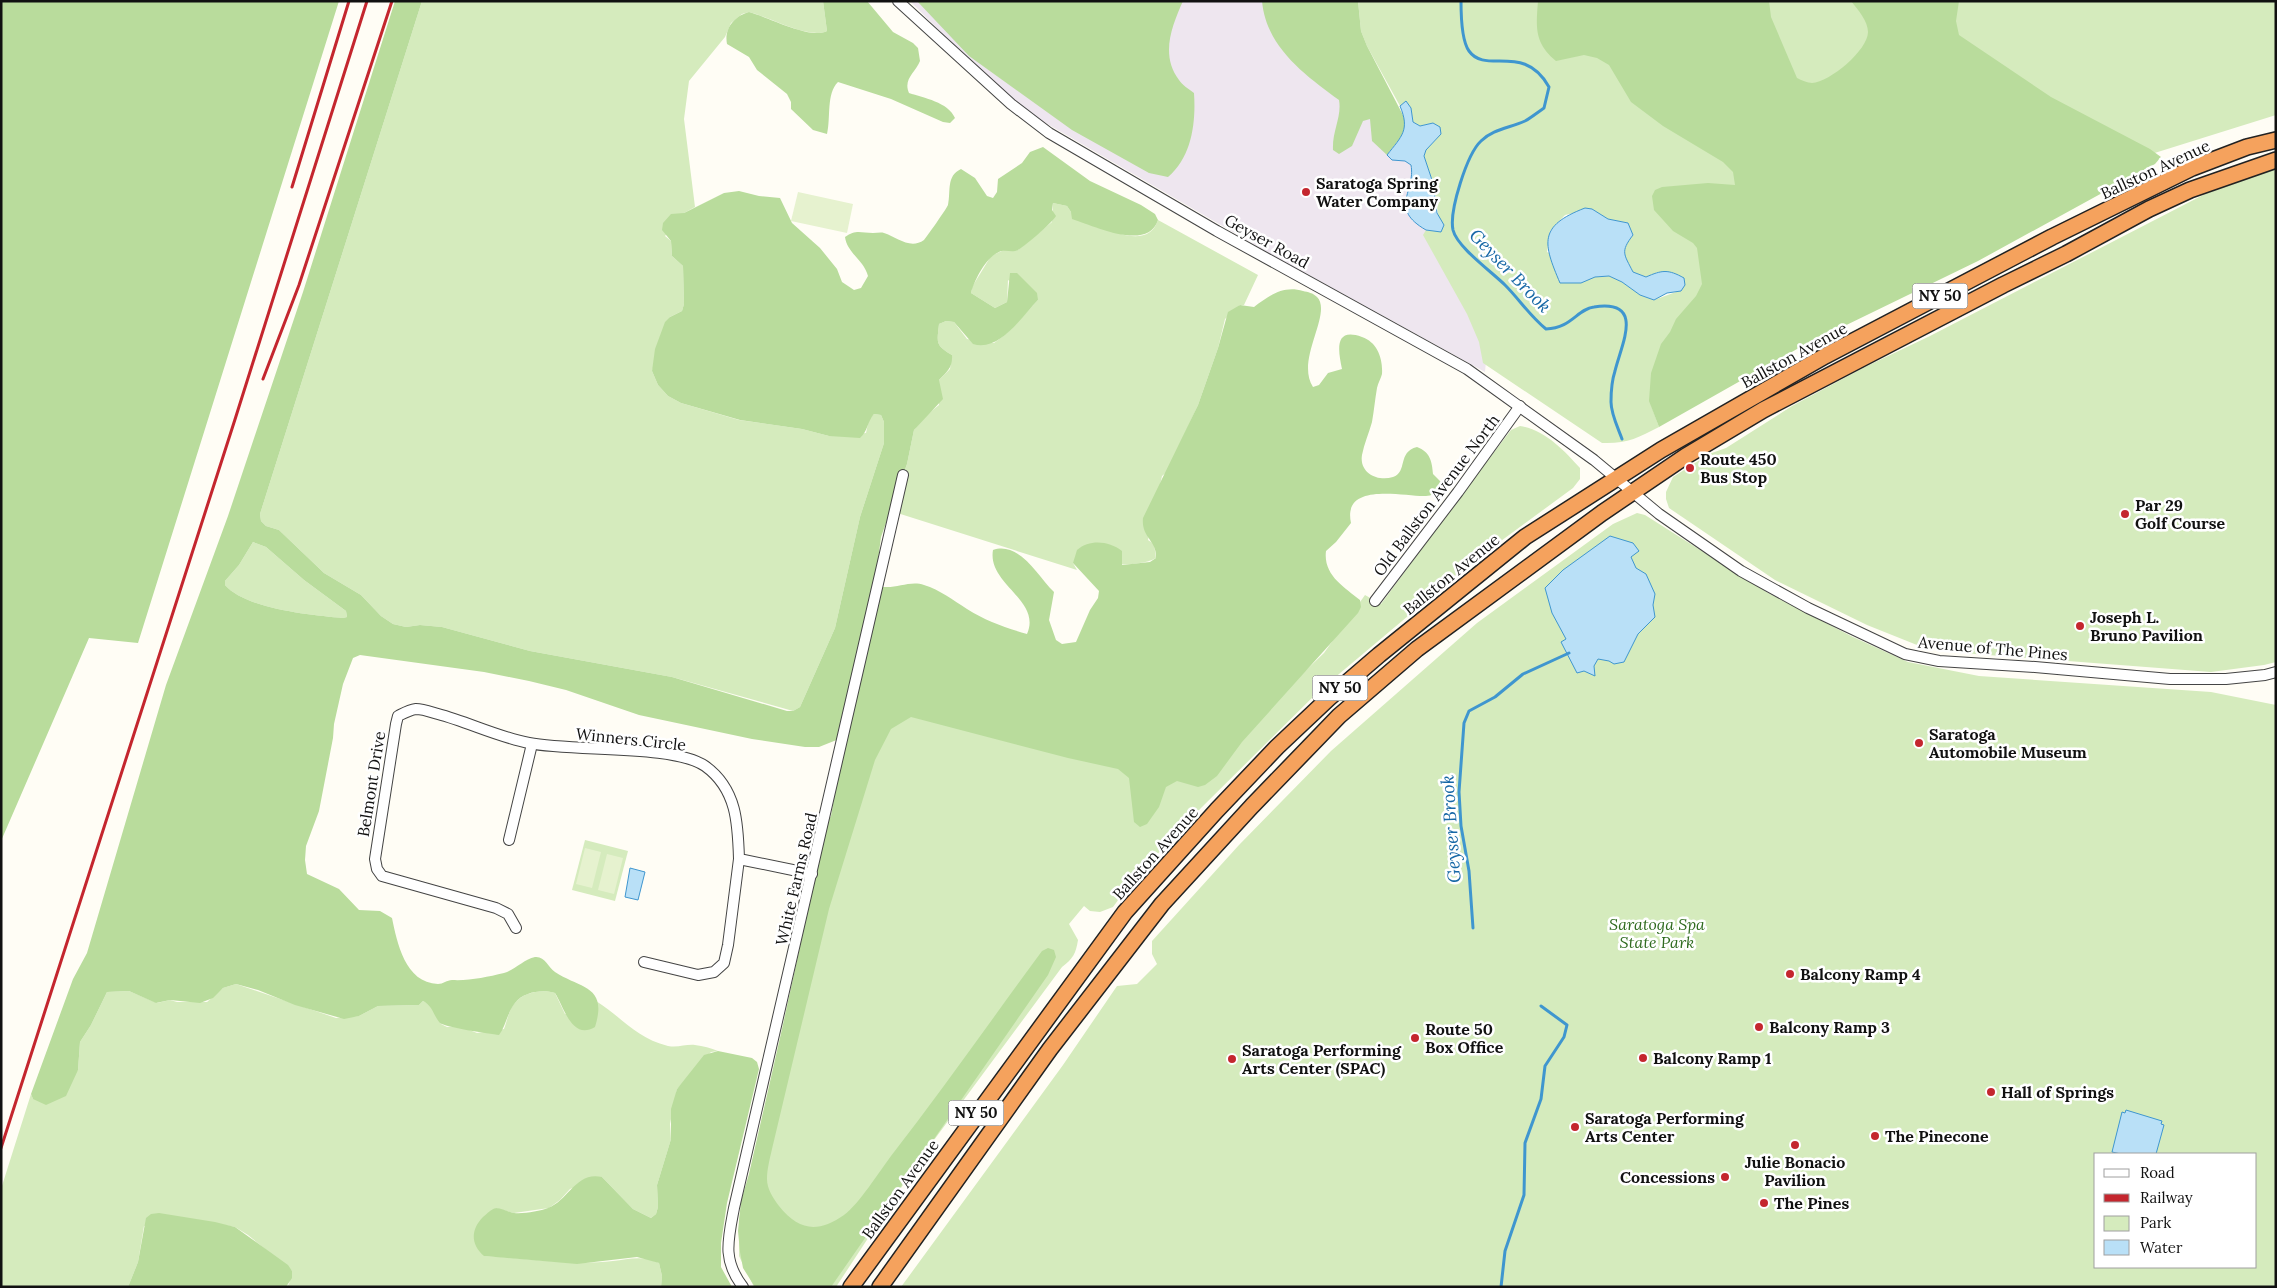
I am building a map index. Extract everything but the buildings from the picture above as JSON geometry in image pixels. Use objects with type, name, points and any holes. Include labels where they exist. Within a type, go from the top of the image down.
[{"type":"highway","name":"Ballston Avenue","points":[[851,1287],[1125,912],[1277,747],[1379,655],[1524,537],[1660,450],[1825,356],[2052,237],[2192,168],[2248,147],[2276,140]]},
{"type":"highway","name":"Ballston Avenue","points":[[880,1287],[1050,1049],[1162,904],[1252,806],[1339,716],[1417,649],[1632,492],[1686,456],[1763,410],[2066,254],[2111,228],[2190,190],[2276,160]]},
{"type":"street","name":"Geyser Road","points":[[898,1],[1011,104],[1048,133],[1217,231],[1466,370],[1520,406],[1632,492]]},
{"type":"street","name":"Old Ballston Avenue North","points":[[1375,601],[1520,406]]},
{"type":"street","name":"White Farms Road","points":[[743,1287],[733,1273],[728,1249],[730,1230],[903,474]]},
{"type":"street","name":"Avenue of The Pines","points":[[1632,492],[1659,514],[1741,571],[1808,608],[1905,654],[1939,661],[2170,679],[2226,679],[2276,672]]},
{"type":"street","name":"Winners Circle","points":[[409,710],[418,709],[460,720],[532,744],[672,755],[696,761],[706,767],[726,789],[732,801],[736,817],[738,859],[728,945],[724,963],[714,972],[698,975],[644,962]]},
{"type":"street","name":"Belmont Drive","points":[[409,710],[398,716],[396,724],[375,859],[378,869],[382,876],[496,908],[508,914],[516,928]]},
{"type":"street","points":[[509,840],[532,744]]},
{"type":"street","points":[[738,859],[812,874]]},
{"type":"shaded area","points":[[910,1],[1349,1],[1358,47],[1488,339],[1485,372],[1267,252],[1032,115],[991,83]]},
{"type":"green space","points":[[1,1],[339,1],[138,643],[89,638],[1,841]]},
{"type":"green space","points":[[395,1],[422,1],[260,514],[261,521],[266,526],[279,530],[324,573],[361,595],[381,616],[393,624],[406,627],[420,625],[442,627],[530,651],[672,677],[787,711],[793,711],[800,707],[835,628],[860,517],[884,443],[884,422],[881,415],[874,414],[860,438],[829,436],[802,429],[740,420],[681,403],[668,396],[658,385],[652,371],[655,349],[665,322],[682,311],[684,304],[683,266],[672,256],[671,241],[662,230],[663,223],[671,214],[684,213],[724,193],[739,191],[759,196],[780,198],[792,223],[820,248],[837,269],[842,282],[854,290],[861,288],[868,276],[863,265],[846,243],[845,237],[856,232],[882,233],[904,242],[919,243],[926,238],[948,205],[950,184],[956,172],[961,169],[975,178],[987,196],[993,198],[997,192],[998,179],[1022,163],[1030,152],[1043,147],[1090,181],[1141,205],[1155,214],[1158,220],[1152,229],[1143,234],[1132,236],[1106,231],[1072,219],[1071,212],[1067,206],[1053,203],[1052,210],[1056,216],[1027,244],[1018,250],[1001,251],[985,264],[971,293],[995,308],[1007,302],[1010,273],[1017,273],[1037,293],[1038,300],[1017,324],[992,343],[983,345],[973,344],[954,322],[946,321],[939,324],[938,343],[952,355],[952,363],[939,380],[943,399],[914,430],[907,464],[881,537],[875,584],[887,587],[912,584],[924,585],[941,592],[981,617],[1027,634],[1030,622],[1027,611],[998,573],[993,562],[993,550],[1003,549],[1012,551],[1028,562],[1054,592],[1049,620],[1056,640],[1062,644],[1076,642],[1090,610],[1098,598],[1099,591],[1073,563],[1077,550],[1082,546],[1094,543],[1111,545],[1122,551],[1122,565],[1150,562],[1156,558],[1154,547],[1144,530],[1143,518],[1198,405],[1218,348],[1228,312],[1240,305],[1254,307],[1271,296],[1289,289],[1310,293],[1317,297],[1321,304],[1321,314],[1308,364],[1309,376],[1313,387],[1319,385],[1328,373],[1342,369],[1339,348],[1342,338],[1346,335],[1367,339],[1378,351],[1382,374],[1377,388],[1372,422],[1362,455],[1363,467],[1376,477],[1393,477],[1400,471],[1407,453],[1417,447],[1428,454],[1433,474],[1443,484],[1441,491],[1430,496],[1377,494],[1365,496],[1356,501],[1351,510],[1351,523],[1326,551],[1326,559],[1331,574],[1341,585],[1360,600],[1361,607],[1358,613],[1242,742],[1217,776],[1205,785],[1198,787],[1177,781],[1166,787],[1159,807],[1147,824],[1140,827],[1134,822],[1129,778],[1118,769],[1068,758],[911,717],[891,729],[875,760],[829,909],[770,1160],[767,1183],[775,1200],[786,1214],[802,1225],[817,1227],[835,1221],[850,1210],[869,1187],[1042,951],[1048,948],[1054,950],[1056,957],[1048,975],[831,1287],[755,1287],[743,1268],[740,1252],[738,1231],[741,1201],[749,1174],[782,1029],[827,823],[831,816],[841,758],[839,739],[819,747],[805,747],[752,739],[639,715],[566,690],[529,681],[484,672],[360,655],[353,658],[343,684],[334,724],[319,811],[306,846],[307,874],[339,889],[359,910],[380,911],[392,918],[404,960],[418,977],[427,982],[440,984],[450,980],[471,979],[508,972],[531,958],[538,957],[544,960],[555,972],[590,990],[595,996],[598,1003],[598,1013],[595,1027],[580,1030],[570,1020],[555,993],[545,991],[534,992],[519,999],[512,1007],[499,1035],[443,1025],[429,1005],[423,1001],[419,1005],[378,1006],[359,1016],[344,1019],[295,1005],[258,990],[236,984],[223,988],[213,998],[200,1003],[170,1000],[156,1003],[129,991],[107,992],[91,1025],[80,1042],[78,1070],[66,1096],[46,1105],[33,1099],[31,1094],[73,979],[87,953],[166,685],[228,516],[303,292]],"holes":[[[253,542],[266,547],[304,580],[346,611],[347,617],[314,615],[263,605],[248,600],[225,585],[225,581],[239,565]]]},
{"type":"green space","points":[[422,1],[823,1],[827,31],[820,33],[810,33],[789,27],[749,12],[742,14],[731,23],[725,37],[689,81],[684,119],[695,207],[684,213],[665,236],[671,241],[672,256],[683,266],[684,304],[682,311],[670,317],[652,371],[658,385],[668,396],[681,403],[739,420],[802,429],[829,436],[866,433],[869,419],[874,414],[881,415],[884,422],[884,443],[860,517],[835,628],[800,707],[793,711],[672,677],[530,651],[442,627],[420,625],[406,627],[393,624],[381,616],[361,595],[324,573],[279,530],[266,526],[261,521],[260,514]]},
{"type":"green space","points":[[823,1],[867,1],[893,32],[913,43],[918,48],[920,61],[907,84],[909,93],[941,104],[955,118],[950,123],[943,122],[891,99],[838,82],[830,99],[827,134],[813,130],[791,109],[791,102],[787,94],[757,70],[749,57],[727,44],[727,33],[731,24],[749,12],[811,33],[827,31]]},
{"type":"green space","points":[[917,1],[1183,1],[1172,30],[1169,51],[1173,70],[1182,84],[1194,93],[1193,127],[1191,138],[1182,160],[1168,177],[1149,173],[1072,130],[969,56]]},
{"type":"green space","points":[[1262,1],[1358,1],[1361,31],[1405,119],[1404,133],[1387,155],[1372,141],[1370,119],[1363,121],[1352,146],[1339,154],[1333,150],[1340,106],[1339,100],[1301,70],[1279,46],[1265,17]]},
{"type":"green space","points":[[1358,1],[2276,1],[2276,115],[2145,156],[1651,405],[1659,427],[1632,439],[1602,443],[1483,363],[1479,342],[1467,314],[1423,235],[1426,230],[1441,231],[1433,183],[1424,156],[1426,150],[1441,134],[1433,123],[1420,126],[1413,122],[1411,108],[1405,102],[1400,106],[1367,46],[1361,31]],"holes":[[[1592,209],[1608,219],[1628,223],[1633,235],[1626,245],[1625,253],[1633,272],[1646,277],[1658,272],[1676,292],[1654,300],[1640,295],[1622,282],[1609,276],[1595,277],[1547,252],[1550,231],[1565,215]]]},
{"type":"green space","points":[[1538,1],[1769,1],[1771,17],[1797,78],[1812,83],[1828,77],[1847,64],[1862,47],[1866,39],[1868,28],[1851,1],[1959,1],[1956,21],[1959,35],[2051,97],[2150,149],[2161,157],[2155,164],[1978,261],[1797,349],[1659,427],[1649,401],[1651,373],[1661,344],[1670,332],[1676,319],[1696,296],[1702,284],[1697,248],[1693,243],[1673,231],[1654,210],[1652,196],[1655,190],[1662,187],[1708,183],[1735,185],[1733,172],[1723,162],[1663,126],[1631,102],[1609,65],[1597,58],[1584,55],[1556,61],[1540,41],[1537,27]]},
{"type":"green space","points":[[2276,169],[2276,662],[2211,672],[1975,654],[1922,647],[1867,625],[1775,580],[1669,508],[1666,492],[1673,477],[1709,454],[1726,448],[1792,406],[2207,193]]},
{"type":"green space","points":[[798,192],[853,204],[847,233],[791,221]]},
{"type":"green space","points":[[1053,203],[1067,206],[1071,212],[1105,228],[1131,236],[1143,235],[1152,230],[1158,220],[1258,275],[1244,305],[1240,305],[1225,319],[1218,348],[1198,405],[1167,472],[1162,476],[1148,540],[1154,544],[1156,558],[1149,561],[1116,565],[1073,563],[1077,570],[891,511],[907,464],[914,430],[923,418],[939,405],[939,380],[950,369],[952,355],[938,343],[939,324],[946,321],[954,322],[967,339],[994,343],[1006,334],[1038,300],[1008,280],[1007,302],[995,308],[971,293],[972,287],[991,256],[1004,250],[1018,250],[1052,222]]},
{"type":"green space","points":[[1520,426],[1546,436],[1561,448],[1580,468],[1580,479],[1573,488],[1471,563],[1320,690],[1201,808],[1133,880],[1113,907],[1100,912],[1090,911],[1084,906],[1069,924],[1078,940],[1073,955],[1062,967],[920,1159],[836,1287],[754,1287],[739,1256],[739,1219],[868,658],[1190,782],[1324,653],[1365,595],[1381,604],[1511,430]]},
{"type":"green space","name":"Saratoga Spa State Park","points":[[1637,513],[1645,515],[1768,593],[1853,637],[1908,662],[1979,676],[2211,692],[2276,705],[2276,1287],[901,1287],[1063,1065],[1117,986],[1137,984],[1157,964],[1152,954],[1152,941],[1239,845],[1331,751],[1477,623],[1613,524]]},
{"type":"green space","points":[[253,542],[266,547],[304,580],[346,611],[347,617],[314,615],[280,609],[248,600],[235,593],[225,585],[225,581],[239,565]]},
{"type":"green space","points":[[585,840],[628,851],[615,901],[572,890]]},
{"type":"green space","points":[[585,848],[601,852],[592,888],[576,884]]},
{"type":"green space","points":[[607,854],[623,858],[614,894],[598,890]]},
{"type":"green space","points":[[236,984],[336,1018],[359,1016],[378,1006],[419,1005],[423,1001],[430,1004],[441,1024],[447,1027],[462,1027],[477,1033],[504,1029],[511,1009],[518,1000],[533,992],[550,992],[555,993],[565,1014],[598,1007],[596,1001],[647,1038],[668,1046],[695,1045],[718,1051],[711,1052],[677,1089],[670,1124],[671,1139],[657,1185],[658,1207],[656,1214],[651,1218],[633,1209],[602,1177],[570,1189],[549,1208],[514,1213],[495,1208],[484,1256],[580,1263],[636,1258],[647,1259],[659,1263],[662,1276],[661,1287],[286,1287],[289,1284],[292,1271],[248,1235],[235,1227],[193,1219],[144,1226],[138,1262],[128,1287],[1,1287],[1,1189],[31,1094],[33,1099],[78,1070],[80,1042],[91,1025],[107,992],[129,991],[157,1003],[170,1000],[177,1002],[207,1002],[223,988]]},
{"type":"green space","points":[[718,1051],[752,1058],[757,1062],[759,1069],[727,1203],[721,1243],[721,1267],[732,1287],[661,1287],[662,1276],[659,1263],[637,1257],[577,1264],[484,1256],[479,1251],[474,1242],[474,1231],[483,1217],[491,1210],[498,1208],[514,1213],[522,1213],[548,1208],[562,1199],[579,1182],[593,1176],[602,1177],[633,1209],[651,1218],[656,1214],[658,1207],[657,1185],[671,1139],[671,1109],[677,1089],[704,1055]]},
{"type":"green space","points":[[159,1213],[235,1227],[288,1265],[292,1271],[292,1278],[286,1287],[128,1287],[138,1262],[146,1218],[151,1214]]},
{"type":"water","points":[[1406,101],[1411,108],[1413,122],[1420,126],[1433,123],[1440,127],[1441,134],[1426,150],[1424,156],[1433,183],[1437,213],[1444,225],[1441,232],[1426,230],[1408,214],[1406,199],[1412,175],[1411,165],[1405,161],[1392,160],[1387,155],[1403,132],[1404,121],[1400,106]]},
{"type":"water","points":[[1585,208],[1592,209],[1608,219],[1628,223],[1633,235],[1626,245],[1625,253],[1633,272],[1646,277],[1661,272],[1674,273],[1684,278],[1685,285],[1681,291],[1667,293],[1654,300],[1640,295],[1622,282],[1609,276],[1595,277],[1581,283],[1560,283],[1550,257],[1549,237],[1552,229],[1559,222]]},
{"type":"water","points":[[1610,536],[1633,543],[1639,551],[1631,557],[1636,568],[1646,574],[1655,594],[1653,605],[1655,617],[1638,634],[1624,662],[1614,664],[1598,659],[1594,666],[1595,676],[1584,671],[1577,673],[1561,642],[1566,639],[1552,613],[1545,588],[1563,570]]},
{"type":"water","points":[[630,868],[645,872],[638,900],[625,897]]},
{"type":"water","points":[[2126,1110],[2162,1121],[2161,1124],[2164,1125],[2156,1153],[2112,1152],[2122,1112],[2125,1113]]},
{"type":"waterway","name":"Geyser Brook","points":[[1461,1],[1461,20],[1466,46],[1476,58],[1517,62],[1528,66],[1539,74],[1549,87],[1544,108],[1525,121],[1491,134],[1481,141],[1476,148],[1465,170],[1456,197],[1452,221],[1453,230],[1461,244],[1505,285],[1546,329],[1562,325],[1588,308],[1610,306],[1620,310],[1625,317],[1625,337],[1613,378],[1611,407],[1622,439]]},
{"type":"waterway","name":"Geyser Brook","points":[[1473,928],[1469,871],[1461,826],[1459,792],[1464,723],[1469,711],[1495,697],[1523,674],[1569,653]]},
{"type":"waterway","name":"Geyser Brook","points":[[1501,1287],[1505,1251],[1524,1195],[1525,1143],[1541,1099],[1545,1066],[1564,1037],[1567,1025],[1541,1006]]},
{"type":"railway","points":[[292,187],[349,1]]},
{"type":"railway","points":[[1,1148],[277,288],[367,1]]},
{"type":"railway","points":[[263,379],[299,285],[392,1]]},
{"type":"place","name":"Saratoga Spring Water Company","points":[[1306,192]]},
{"type":"place","name":"Route 450 Bus Stop","points":[[1690,468]]},
{"type":"place","name":"Par 29 Golf Course","points":[[2125,514]]},
{"type":"place","name":"Joseph L. Bruno Pavilion","points":[[2080,626]]},
{"type":"place","name":"Saratoga Automobile Museum","points":[[1919,743]]},
{"type":"place","name":"Balcony Ramp 4","points":[[1790,974]]},
{"type":"place","name":"Balcony Ramp 3","points":[[1759,1027]]},
{"type":"place","name":"Route 50 Box Office","points":[[1415,1038]]},
{"type":"place","name":"Balcony Ramp 1","points":[[1643,1058]]},
{"type":"place","name":"Saratoga Performing Arts Center (SPAC)","points":[[1232,1059]]},
{"type":"place","name":"Hall of Springs","points":[[1991,1092]]},
{"type":"place","name":"Saratoga Performing Arts Center","points":[[1575,1127]]},
{"type":"place","name":"The Pinecone","points":[[1875,1136]]},
{"type":"place","name":"Julie Bonacio Pavilion","points":[[1795,1145]]},
{"type":"place","name":"Concessions","points":[[1725,1177]]},
{"type":"place","name":"The Pines","points":[[1764,1203]]}]
